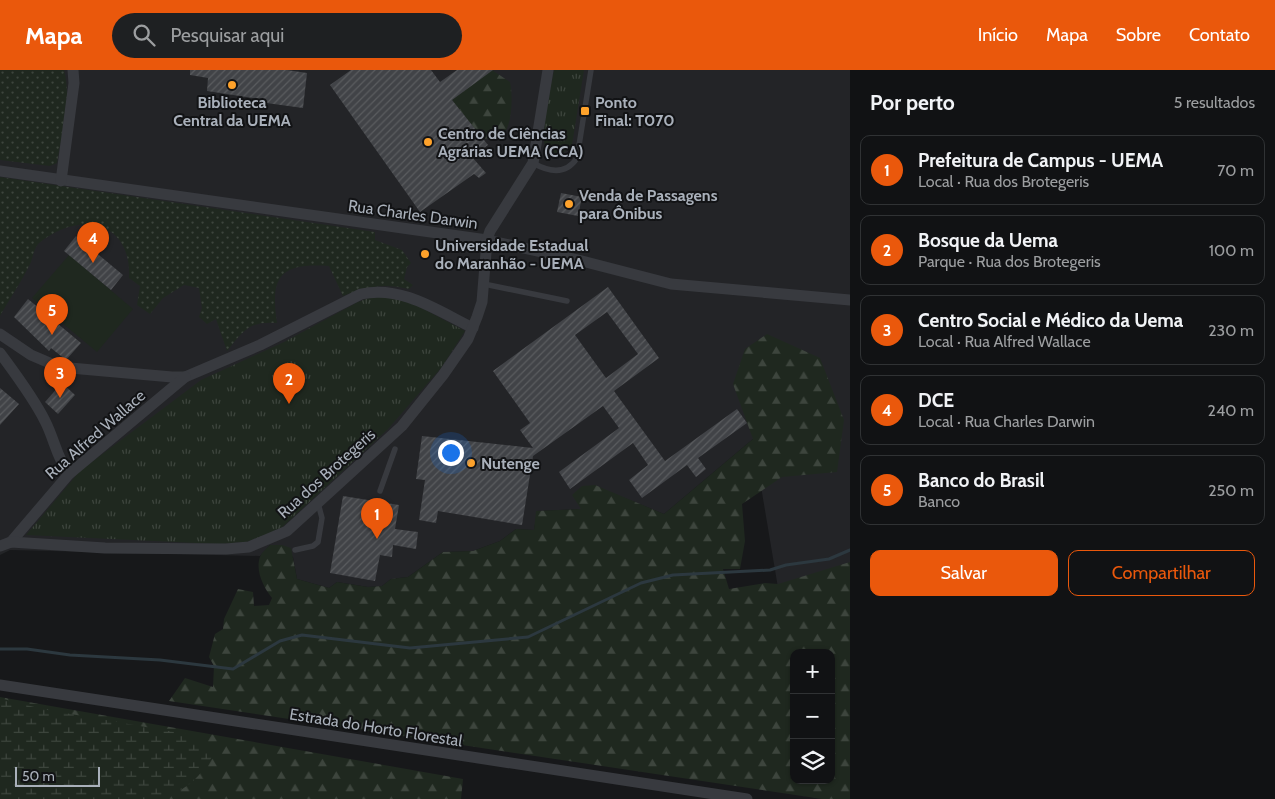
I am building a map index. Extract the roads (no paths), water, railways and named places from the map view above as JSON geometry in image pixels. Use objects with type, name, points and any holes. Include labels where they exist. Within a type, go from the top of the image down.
[{"type":"street","points":[[61,181],[73,91],[72,70]]},
{"type":"street","points":[[533,163],[548,70]]},
{"type":"street","name":"Rua dos Brotegeris","points":[[6,544],[210,550],[249,546],[287,531],[376,451],[419,407],[473,328],[482,302],[487,240],[495,220],[533,163]]},
{"type":"street","name":"Rua Charles Darwin","points":[[0,171],[487,240],[574,258],[671,284],[850,300]]},
{"type":"street","points":[[0,334],[31,355],[58,367],[164,377],[185,376],[260,345],[361,294],[371,292],[398,293],[473,328]]},
{"type":"street","points":[[0,353],[36,405],[54,439],[62,464],[69,474]]},
{"type":"street","name":"Rua Alfred Wallace","points":[[6,544],[69,474],[185,376]]},
{"type":"street","name":"Estrada do Horto Florestal","points":[[0,685],[747,799]]},
{"type":"lane","points":[[533,163],[547,170],[557,171],[567,168],[575,161],[578,154],[591,70]]},
{"type":"lane","points":[[484,284],[567,301]]},
{"type":"lane","points":[[380,491],[395,449]]},
{"type":"lane","points":[[295,550],[313,546],[318,542],[322,518],[318,503]]},
{"type":"waterway","points":[[0,649],[27,649],[70,655],[160,660],[233,669],[280,641],[302,635],[410,648],[528,637],[641,583],[673,575],[770,570],[786,565],[829,559],[850,550]]},
{"type":"place","name":"Biblioteca Central da UEMA","points":[[232,85]]},
{"type":"place","name":"Ponto Final: T070","points":[[585,111]]},
{"type":"place","name":"Centro de Ciências Agrárias UEMA (CCA)","points":[[428,142]]},
{"type":"place","name":"Venda de Passagens para Ônibus","points":[[569,204]]},
{"type":"place","name":"Universidade Estadual do Maranhão - UEMA","points":[[425,254]]},
{"type":"place","name":"DCE","points":[[93,263]]},
{"type":"place","name":"Banco do Brasil","points":[[52,335]]},
{"type":"place","name":"Centro Social e Médico da Uema","points":[[60,398]]},
{"type":"place","name":"Bosque da Uema","points":[[289,404]]},
{"type":"place","name":"Nutenge","points":[[471,463]]},
{"type":"place","name":"Prefeitura de Campus - UEMA","points":[[377,539]]}]
